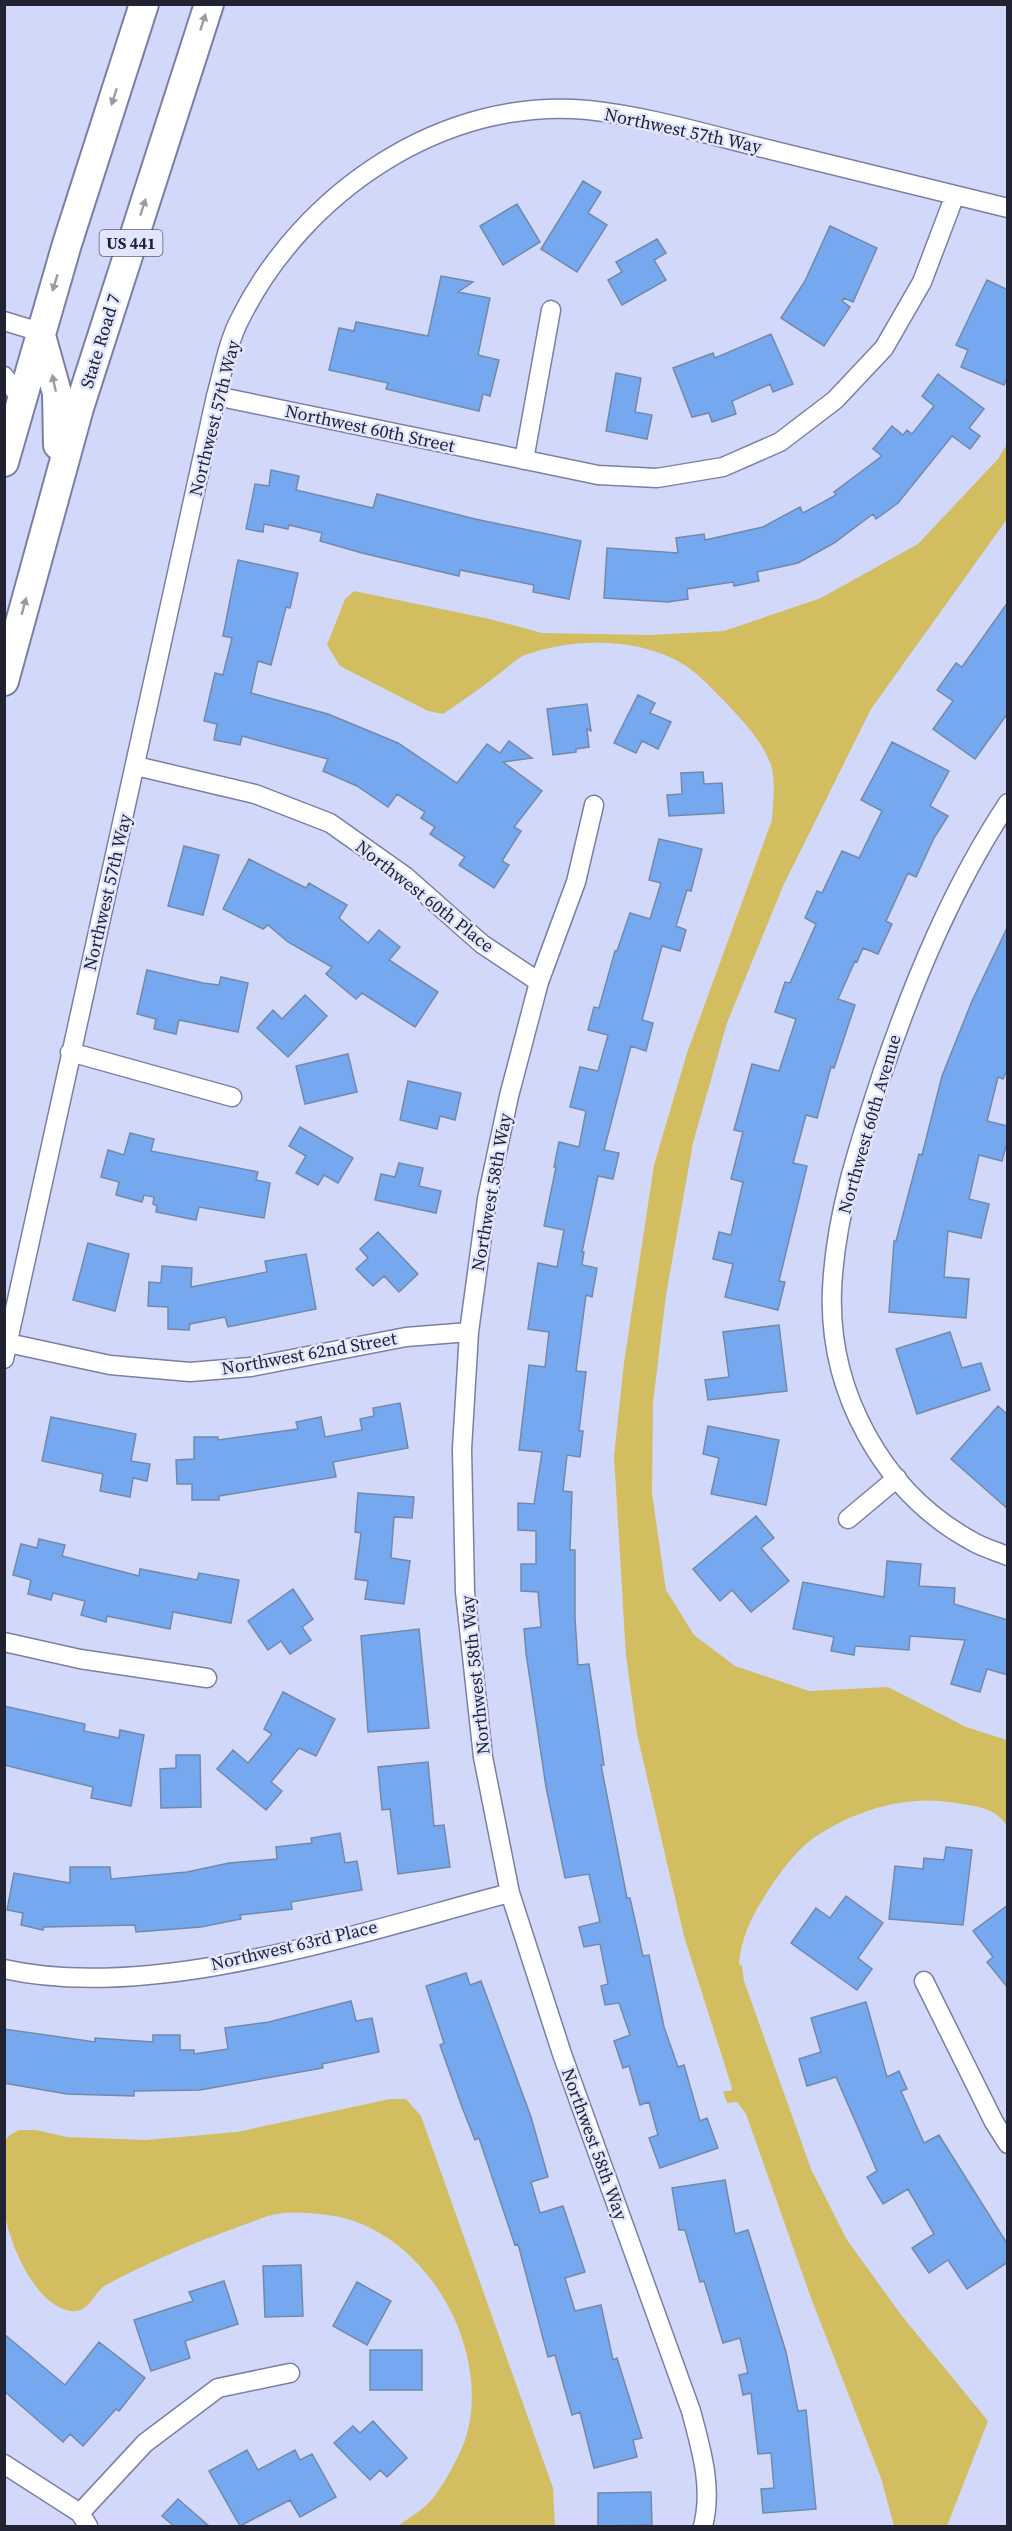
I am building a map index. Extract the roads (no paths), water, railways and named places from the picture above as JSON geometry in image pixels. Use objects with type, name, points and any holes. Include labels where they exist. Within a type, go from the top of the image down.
[{"type":"main road","points":[[4,462],[40,332],[144,4]]},
{"type":"main road","name":"State Road 7","points":[[4,681],[57,484],[107,316],[209,4]]},
{"type":"main road","points":[[40,332],[51,368],[59,413],[57,484]]},
{"type":"street","name":"Northwest 57th Way","points":[[6,1351],[216,396],[239,320],[270,270],[316,214],[366,171],[419,141],[468,123],[529,111],[587,110],[650,120],[1008,208]]},
{"type":"street","name":"Northwest 60th Street","points":[[216,396],[598,475],[657,478],[723,467],[780,442],[835,400],[884,348],[922,282],[954,195]]},
{"type":"street","points":[[524,460],[551,310]]},
{"type":"street","points":[[4,321],[40,332]]},
{"type":"street","points":[[4,376],[22,400]]},
{"type":"street","name":"Northwest 60th Place","points":[[136,766],[255,794],[330,824],[405,876],[482,944],[539,982]]},
{"type":"street","name":"Northwest 60th Avenue","points":[[1008,803],[945,916],[904,1008],[870,1111],[843,1206],[832,1291],[837,1354],[853,1412],[881,1460],[923,1507],[970,1540],[1008,1556]]},
{"type":"street","name":"Northwest 58th Way","points":[[594,805],[576,882],[539,982],[509,1096],[487,1199],[469,1332],[462,1449],[465,1592],[483,1757],[510,1893],[562,2054],[691,2411],[706,2469],[704,2526]]},
{"type":"street","points":[[70,1052],[232,1097]]},
{"type":"street","name":"Northwest 62nd Street","points":[[6,1351],[110,1365],[190,1372],[251,1367],[406,1336],[469,1332]]},
{"type":"street","points":[[848,1519],[897,1478]]},
{"type":"street","points":[[4,1642],[80,1659],[207,1677]]},
{"type":"street","name":"Northwest 63rd Place","points":[[4,1969],[97,1978],[177,1970],[262,1957],[510,1893]]},
{"type":"street","points":[[924,1982],[988,2112],[1008,2144]]},
{"type":"street","points":[[4,2464],[84,2520],[145,2443],[218,2388],[290,2373]]}]
